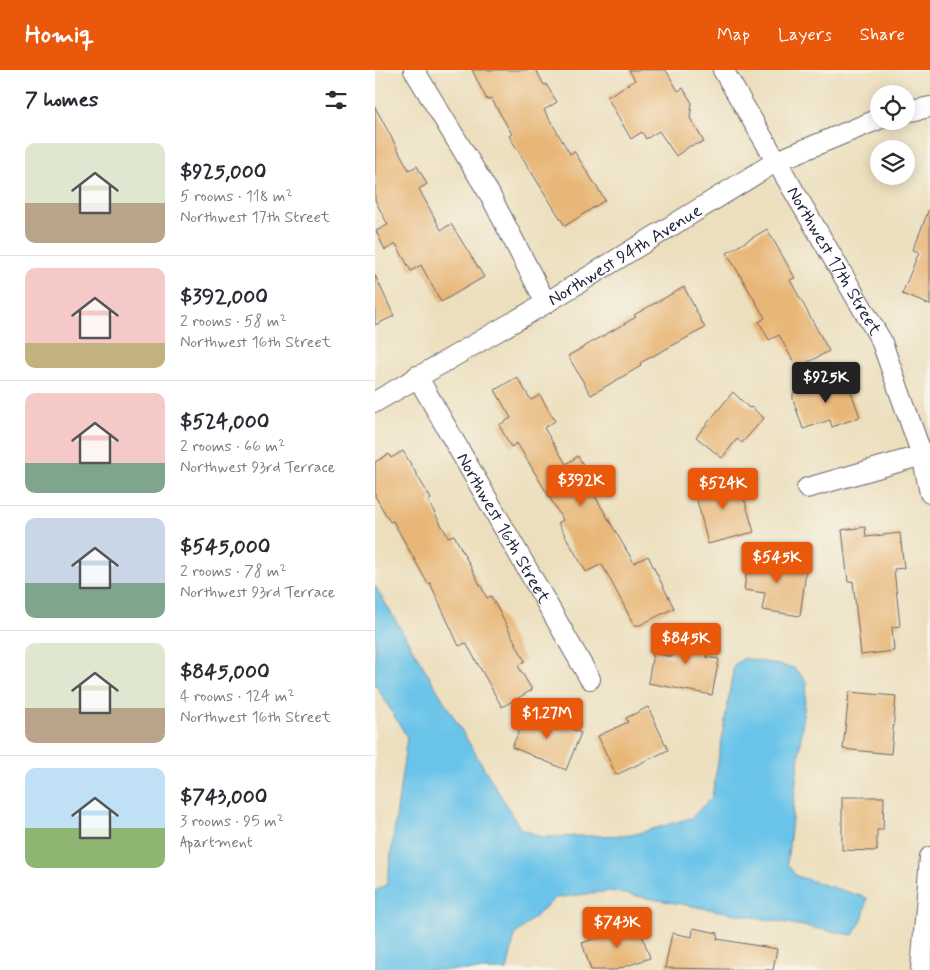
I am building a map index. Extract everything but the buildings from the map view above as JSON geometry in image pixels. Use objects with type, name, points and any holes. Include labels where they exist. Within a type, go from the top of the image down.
[{"type":"street","points":[[414,70],[490,195],[546,303]]},
{"type":"street","name":"Northwest 17th Street","points":[[723,70],[881,340],[926,454],[930,493]]},
{"type":"street","points":[[915,110],[930,107]]},
{"type":"street","name":"Northwest 94th Avenue","points":[[375,402],[546,303],[777,161],[870,123]]},
{"type":"street","name":"Northwest 16th Street","points":[[417,376],[590,679]]},
{"type":"street","points":[[807,488],[926,454]]},
{"type":"street","points":[[921,970],[930,857]]},
{"type":"water","points":[[375,586],[520,828],[541,837],[632,835],[691,818],[712,797],[734,665],[744,658],[794,668],[807,682],[787,864],[796,876],[867,898],[863,918],[853,935],[609,891],[555,898],[515,935],[507,970],[375,970],[375,891],[387,884],[407,737],[375,684]]}]
